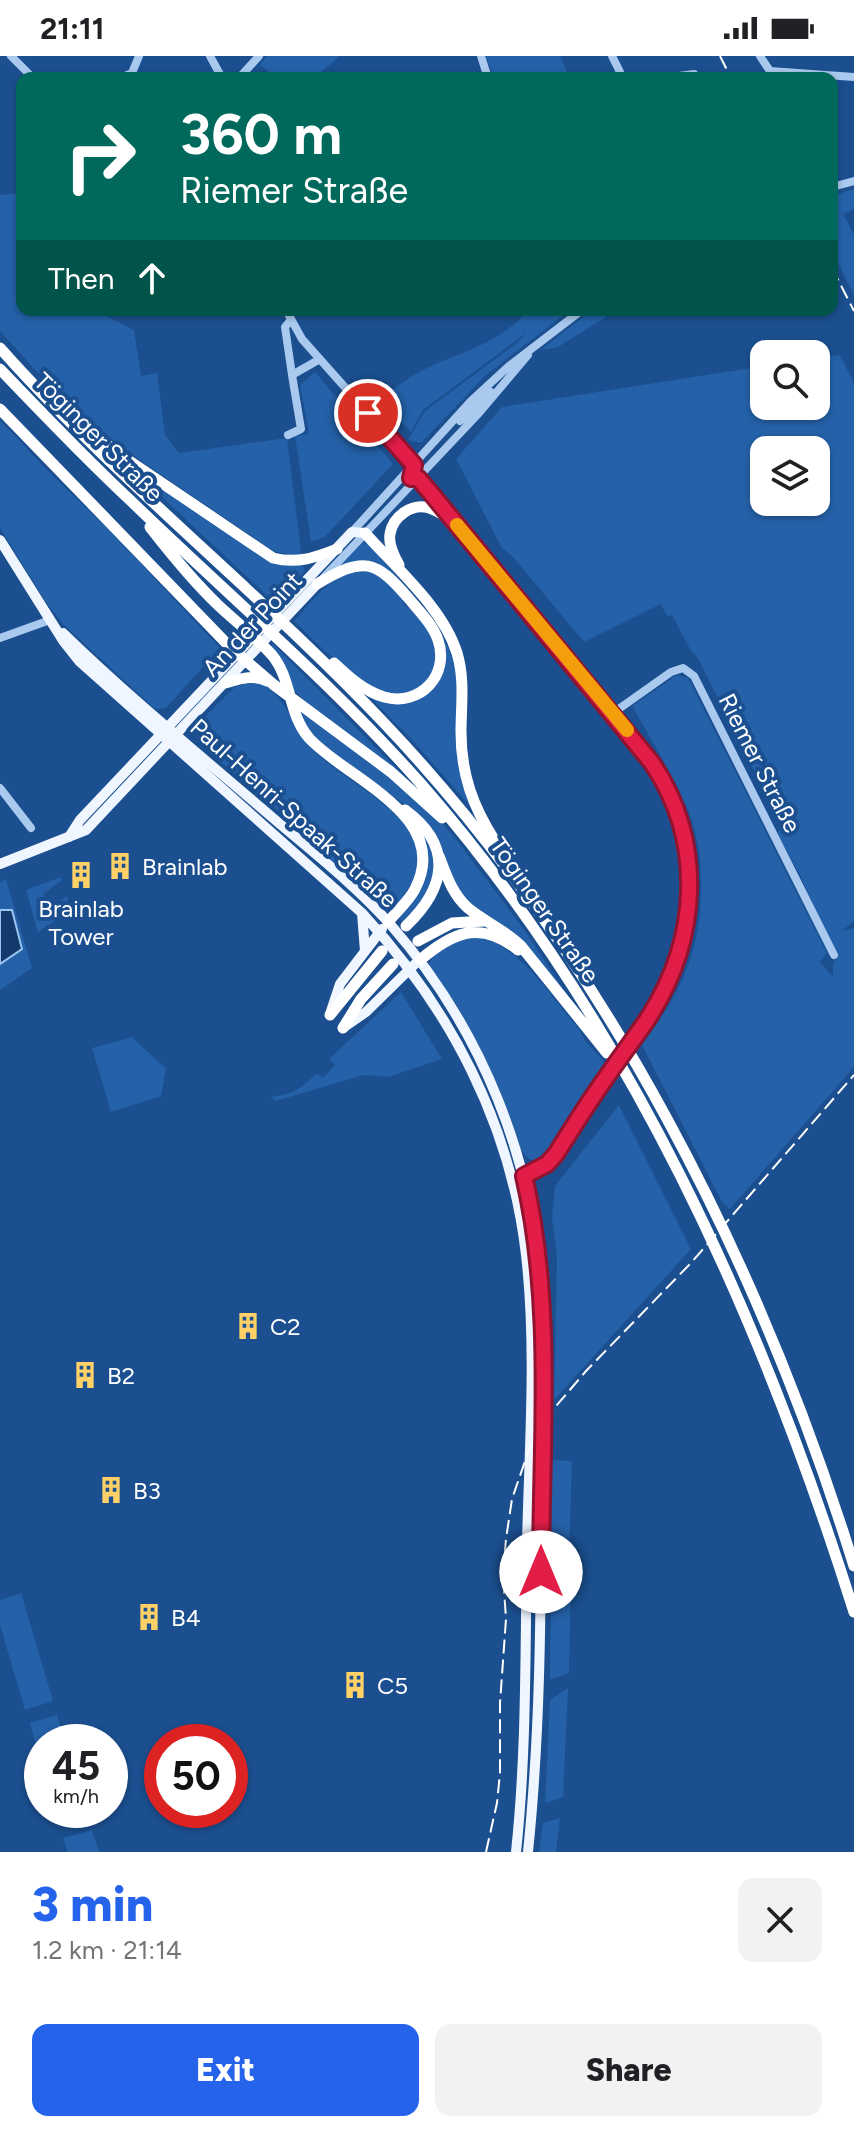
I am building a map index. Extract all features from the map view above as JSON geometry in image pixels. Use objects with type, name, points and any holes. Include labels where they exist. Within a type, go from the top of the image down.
[{"type":"highway","name":"Töginger Straße","points":[[0,348],[123,474],[313,652],[432,775],[509,870],[560,942],[620,1036],[700,1184],[767,1332],[808,1435],[854,1566]]},
{"type":"highway","name":"Töginger Straße","points":[[0,369],[130,501],[356,714],[461,831],[552,953],[633,1085],[694,1203],[758,1344],[807,1472],[854,1612]]},
{"type":"highway","points":[[19,369],[32,374],[85,427],[119,454],[273,558],[309,560],[337,549]]},
{"type":"highway","points":[[0,409],[247,652],[274,685]]},
{"type":"highway","points":[[130,501],[192,578],[271,654],[285,680],[293,711],[311,740],[424,825],[453,890],[466,907],[507,932],[633,1085]]},
{"type":"highway","points":[[406,580],[390,544],[389,534],[396,520],[413,508],[425,507],[457,525]]},
{"type":"highway","points":[[358,533],[438,615],[458,655],[462,679],[462,767],[471,798],[509,870]]},
{"type":"highway","points":[[313,652],[331,661],[362,686],[393,699],[424,691],[435,679],[441,659],[432,627],[396,584],[378,569],[355,565],[317,584]]},
{"type":"highway","points":[[225,683],[256,677],[274,685],[391,772],[461,831]]},
{"type":"highway","points":[[388,798],[414,830],[421,852],[421,867],[414,891],[388,922]]},
{"type":"highway","points":[[406,926],[424,909],[435,889],[440,871],[439,856]]},
{"type":"highway","points":[[418,941],[452,923],[487,922]]},
{"type":"highway","points":[[415,964],[442,942],[473,932],[490,934],[531,958]]},
{"type":"highway","points":[[330,1015],[382,951]]},
{"type":"highway","points":[[343,1028],[361,999],[393,964]]},
{"type":"main road","name":"An der Point","points":[[168,735],[303,593],[337,549],[358,533]]},
{"type":"main road","points":[[0,540],[79,661],[168,735],[80,820],[69,837],[0,864]]},
{"type":"main road","name":"An der Point","points":[[303,593],[317,584]]},
{"type":"main road","name":"An der Point","points":[[168,735],[225,683],[247,652]]},
{"type":"main road","name":"Paul-Henri-Spaak-Straße","points":[[168,735],[353,886],[388,922],[415,964],[479,1083],[496,1126],[512,1182],[524,1244],[530,1306],[527,1697],[516,1852]]},
{"type":"main road","name":"Paul-Henri-Spaak-Straße","points":[[168,735],[415,964],[462,1023],[507,1121],[534,1221],[543,1305],[540,1694],[528,1852]]},
{"type":"main road","points":[[306,864],[315,854]]},
{"type":"main road","points":[[362,913],[365,951]]},
{"type":"main road","points":[[330,1015],[340,984],[388,922]]},
{"type":"main road","points":[[343,1028],[366,1012],[415,964]]},
{"type":"street","points":[[11,56],[27,72]]},
{"type":"street","points":[[244,72],[259,56]]},
{"type":"street","points":[[760,56],[774,72]]},
{"type":"street","points":[[288,316],[320,359],[414,465],[415,478],[636,741],[666,786],[682,826],[689,861],[690,904],[682,947],[650,1016],[556,1154],[547,1164],[512,1182]]},
{"type":"street","name":"An der Point","points":[[317,584],[399,489],[414,465],[471,401],[509,366],[574,316]]},
{"type":"street","points":[[288,435],[301,429],[285,327],[290,321]]},
{"type":"street","name":"An der Point","points":[[399,489],[415,478],[533,349]]},
{"type":"street","points":[[292,375],[320,359]]},
{"type":"street","name":"An der Point","points":[[414,465],[421,463],[462,418],[511,375]]},
{"type":"street","points":[[0,638],[50,620]]},
{"type":"street","name":"Riemer Straße","points":[[613,713],[671,672],[683,668],[694,676],[834,955]]},
{"type":"street","points":[[0,788],[31,828]]},
{"type":"shaded area","points":[[267,56],[340,56],[321,72],[269,72],[260,65]]},
{"type":"shaded area","points":[[486,56],[560,56],[567,72],[492,72]]},
{"type":"shaded area","points":[[854,189],[854,209],[843,214],[854,235],[854,295],[838,263],[838,194]]},
{"type":"shaded area","points":[[16,194],[16,316],[107,316],[134,330],[141,376],[157,373],[165,435],[179,453],[287,438],[302,558],[273,551],[93,425],[36,371],[0,331],[0,195]]},
{"type":"shaded area","points":[[522,316],[562,316],[486,375],[421,443],[408,440],[425,411],[517,343],[526,333],[423,410],[411,432],[380,400],[420,371],[481,345]]},
{"type":"shaded area","points":[[584,316],[607,316],[558,347],[541,350]]},
{"type":"shaded area","points":[[840,355],[854,383],[854,921],[842,931],[854,928],[854,1067],[730,1209],[722,1202],[642,1045],[668,1006],[687,968],[698,928],[701,871],[689,812],[632,706],[677,675],[688,678],[827,953],[820,962],[833,977],[833,964],[838,954],[779,837],[778,832],[782,828],[698,658],[672,615],[667,616],[661,604],[584,642],[502,548],[456,459],[502,407],[750,368],[750,420],[830,420],[830,356]]},
{"type":"shaded area","points":[[315,372],[393,464],[325,537],[311,542],[295,436],[309,434],[300,385]]},
{"type":"shaded area","points":[[0,420],[220,648],[166,708],[155,709],[63,624],[45,601],[0,528]]},
{"type":"shaded area","points":[[130,467],[279,564],[303,565],[305,571],[275,603]]},
{"type":"shaded area","points":[[363,542],[369,545],[429,615],[455,663],[471,807],[369,696],[399,704],[420,699],[441,677],[445,661],[443,644],[435,627],[383,567],[337,567]]},
{"type":"shaded area","points":[[365,569],[394,588],[404,605],[424,622],[436,646],[434,670],[427,680],[406,694],[387,693],[361,681],[294,621],[332,582]]},
{"type":"shaded area","points":[[273,644],[406,778],[302,702],[303,699],[291,688],[270,647]]},
{"type":"shaded area","points":[[253,681],[281,701],[316,752],[388,808],[411,834],[417,849],[418,866],[408,889],[393,909],[383,910],[287,818],[197,742],[201,729],[197,724],[235,687]]},
{"type":"shaded area","points":[[300,710],[372,762],[429,809],[452,834],[526,932],[576,1009],[513,932],[466,900],[456,888],[434,831],[416,813],[316,739],[307,728]]},
{"type":"shaded area","points":[[420,827],[434,856],[435,875],[428,892],[402,921],[399,918],[417,897],[425,876],[426,853]]},
{"type":"shaded area","points":[[61,877],[62,880],[43,894],[52,906],[67,896],[70,911],[38,932],[26,890]]},
{"type":"shaded area","points":[[6,879],[32,968],[0,990],[0,882]]},
{"type":"shaded area","points":[[0,910],[12,910],[22,949],[0,964]]},
{"type":"shaded area","points":[[479,937],[508,951],[534,974],[607,1065],[546,1152],[534,1161],[526,1157],[520,1148],[504,1099],[482,1053],[429,965],[443,947]]},
{"type":"shaded area","points":[[401,992],[442,1059],[388,1077],[363,1075],[276,1101],[271,1097],[296,1090],[317,1073],[323,1078],[335,1065],[329,1059]]},
{"type":"shaded area","points":[[132,1037],[166,1069],[161,1096],[111,1112],[92,1048]]},
{"type":"shaded area","points":[[619,1105],[691,1249],[554,1400],[557,1255],[552,1218],[555,1186]]},
{"type":"shaded area","points":[[552,1460],[572,1461],[569,1559],[551,1561]]},
{"type":"shaded area","points":[[571,1575],[569,1673],[550,1680],[551,1581]]},
{"type":"shaded area","points":[[21,1593],[53,1701],[25,1710],[0,1625],[0,1600]]},
{"type":"shaded area","points":[[568,1688],[563,1797],[545,1803],[550,1700]]},
{"type":"shaded area","points":[[57,1715],[60,1724],[30,1724]]},
{"type":"shaded area","points":[[560,1818],[556,1852],[539,1852],[543,1823]]},
{"type":"shaded area","points":[[92,1830],[99,1852],[68,1852],[63,1838]]},
{"type":"railway","points":[[720,56],[728,72]]},
{"type":"railway","points":[[838,280],[854,311]]},
{"type":"railway","points":[[486,1852],[500,1773],[506,1539],[512,1499],[533,1438],[586,1371],[691,1263],[854,1075]]},
{"type":"slow traffic","points":[[457,525],[627,730]]},
{"type":"place","name":"Brainlab","points":[[120,866]]},
{"type":"place","name":"Brainlab Tower","points":[[81,875]]},
{"type":"place","name":"C2","points":[[248,1326]]},
{"type":"place","name":"B2","points":[[85,1375]]},
{"type":"place","name":"B3","points":[[111,1490]]},
{"type":"place","name":"B4","points":[[149,1617]]},
{"type":"place","name":"C5","points":[[355,1685]]},
{"type":"route","points":[[368,413],[414,465],[411,478],[418,478],[430,492],[660,774],[675,805],[689,861],[690,904],[682,947],[650,1016],[556,1154],[547,1164],[524,1176],[534,1221],[543,1305],[541,1572]]}]
